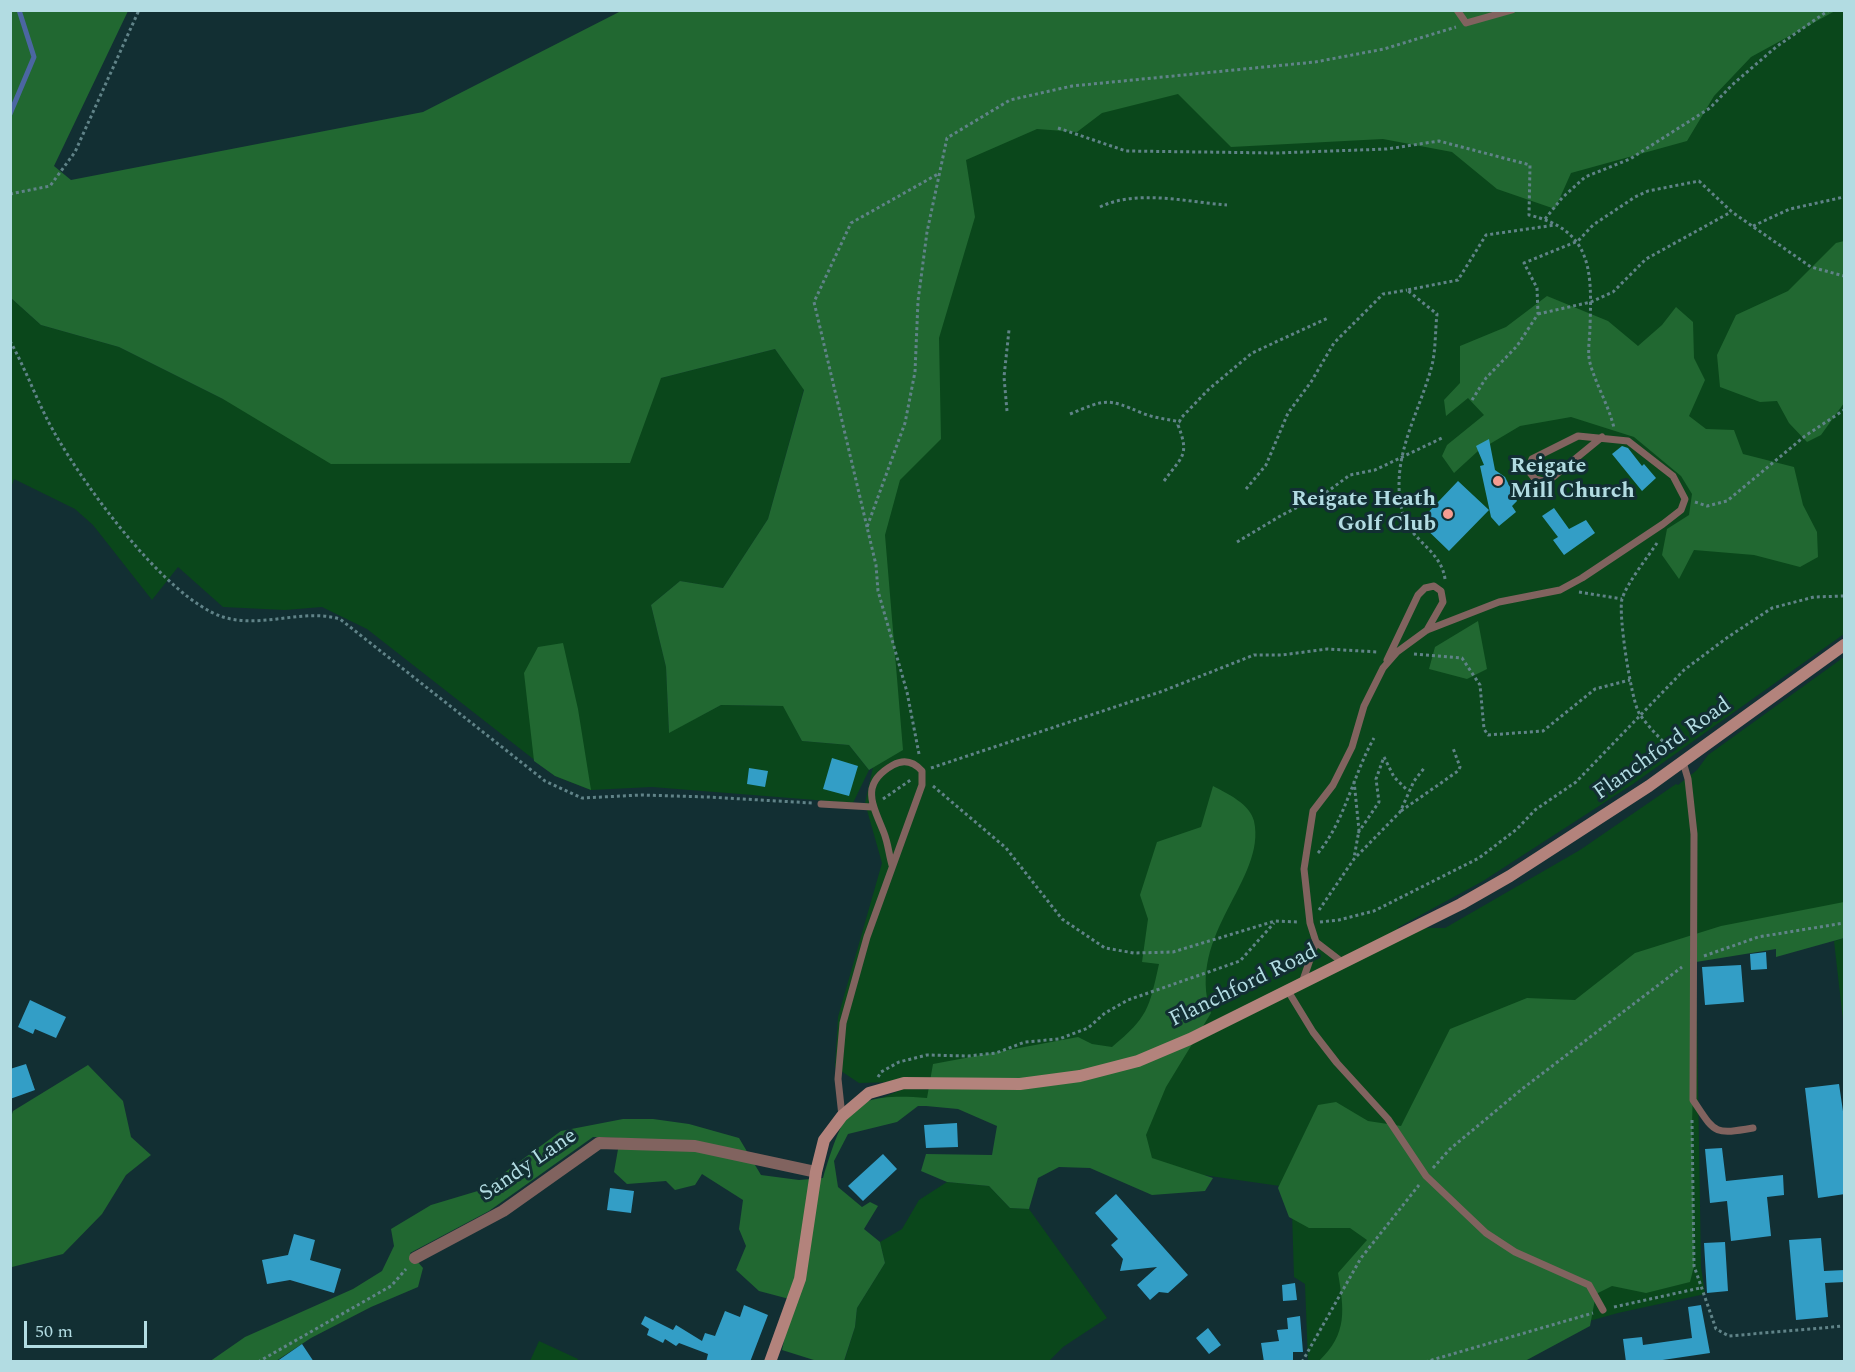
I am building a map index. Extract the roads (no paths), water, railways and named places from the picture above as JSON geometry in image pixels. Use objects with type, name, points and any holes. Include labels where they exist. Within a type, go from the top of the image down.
[{"type":"street","name":"Flanchford Road","points":[[770,1362],[800,1279],[816,1172],[824,1140],[842,1116],[869,1093],[904,1083],[1020,1084],[1080,1076],[1138,1061],[1288,991],[1461,904],[1510,876],[1584,830],[1683,762],[1845,645]]},
{"type":"street","name":"Sandy Lane","points":[[415,1258],[503,1211],[599,1143],[695,1146],[816,1172]]},
{"type":"lane","points":[[1457,10],[1466,23],[1512,10]]},
{"type":"lane","points":[[1394,652],[1427,630],[1500,602],[1560,590],[1681,510],[1685,499],[1673,476],[1659,462],[1628,441],[1602,437],[1574,437],[1532,459],[1528,470],[1534,479],[1547,482],[1602,437]]},
{"type":"lane","points":[[1302,983],[1316,942],[1310,922],[1305,869],[1313,811],[1334,785],[1352,747],[1364,706],[1383,668],[1394,652],[1421,591],[1429,586],[1439,588],[1443,602],[1427,630]]},
{"type":"lane","points":[[842,1116],[838,1079],[843,1023],[867,937],[920,793],[923,774],[917,765],[902,762],[880,773],[873,785],[872,807],[885,835],[892,865]]},
{"type":"lane","points":[[1683,762],[1688,778],[1694,834],[1693,1100],[1715,1130],[1722,1133],[1753,1128]]},
{"type":"lane","points":[[821,804],[872,807]]},
{"type":"lane","points":[[1316,942],[1342,962]]},
{"type":"lane","points":[[1288,991],[1313,1032],[1388,1119],[1426,1176],[1496,1239],[1515,1252],[1589,1285],[1603,1310]]},
{"type":"waterway","points":[[10,114],[34,57],[19,10]]},
{"type":"place","name":"Reigate Mill Church","points":[[1498,481]]},
{"type":"place","name":"Reigate Heath Golf Club","points":[[1448,514]]}]
